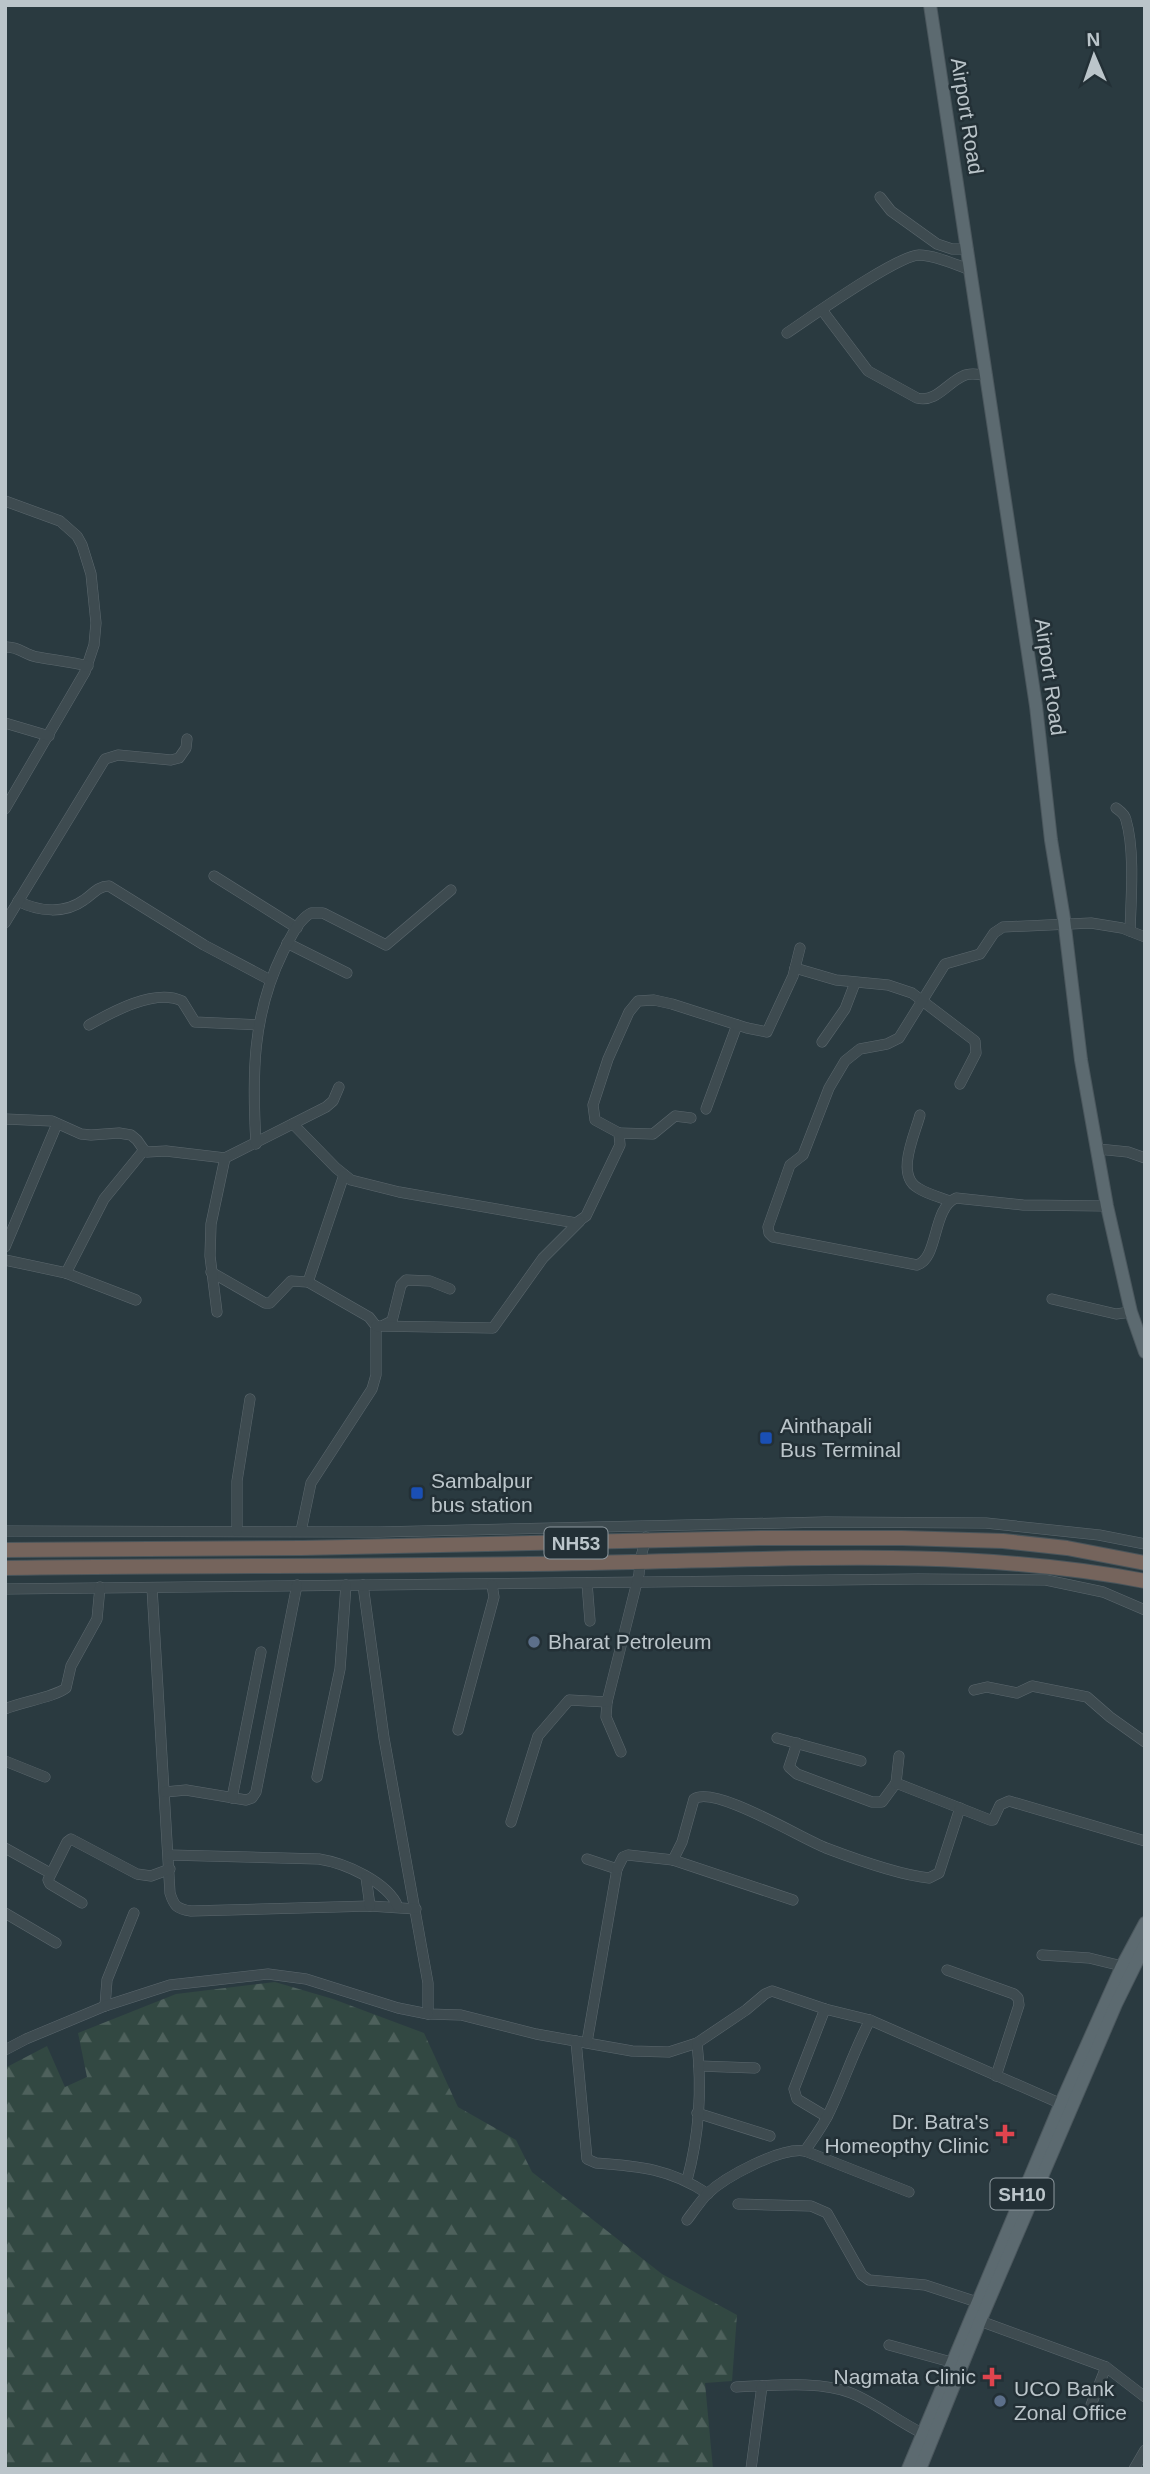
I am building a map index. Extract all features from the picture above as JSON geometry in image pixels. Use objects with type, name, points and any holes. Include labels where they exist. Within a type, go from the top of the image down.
[{"type":"highway","name":"NH53","points":[[5,1550],[358,1548],[876,1538],[1003,1541],[1067,1548],[1145,1563]]},
{"type":"highway","name":"NH53","points":[[5,1568],[932,1559],[1063,1567],[1145,1581]]},
{"type":"main road","name":"Airport Road","points":[[930,5],[1036,706],[1081,1060],[1107,1206],[1131,1312],[1145,1352]]},
{"type":"main road","name":"SH10","points":[[920,2469],[1122,1966],[1145,1923]]},
{"type":"main road","name":"SH10","points":[[908,2469],[977,2302],[1066,2106],[1145,1945]]},
{"type":"street","points":[[880,197],[891,211],[937,244],[952,249],[968,248]]},
{"type":"street","points":[[787,333],[901,259],[923,255],[971,270]]},
{"type":"street","points":[[822,310],[868,371],[917,398],[931,398],[963,376],[987,375]]},
{"type":"street","points":[[5,501],[67,524],[82,545],[91,574],[96,623],[88,666],[5,809]]},
{"type":"street","points":[[5,647],[12,646],[38,657],[88,666]]},
{"type":"street","points":[[5,723],[49,736]]},
{"type":"street","points":[[5,923],[106,759],[118,755],[171,760],[179,758],[186,748],[187,739]]},
{"type":"street","points":[[1116,808],[1123,813],[1130,848],[1130,931]]},
{"type":"street","points":[[214,876],[296,928]]},
{"type":"street","points":[[18,901],[41,910],[55,909],[77,905],[98,888],[109,886],[204,946],[270,980]]},
{"type":"street","points":[[256,1144],[253,1077],[259,1025],[270,980],[296,928],[306,915],[317,912],[386,945],[451,890]]},
{"type":"street","points":[[1107,1206],[1023,1205],[961,1198],[950,1201],[946,1205],[926,1260],[917,1265],[773,1237],[769,1233],[770,1221],[790,1165],[805,1150],[829,1088],[845,1061],[860,1049],[887,1044],[900,1038],[945,964],[980,954],[997,930],[1003,927],[1106,924],[1145,937]]},
{"type":"street","points":[[287,943],[347,972]]},
{"type":"street","points":[[691,1118],[675,1116],[653,1134],[619,1133],[596,1120],[593,1105],[608,1059],[634,1004],[642,1000],[672,1003],[767,1032],[795,968],[800,948]]},
{"type":"street","points":[[795,968],[855,983],[888,985],[924,1000],[975,1041],[976,1053],[960,1084]]},
{"type":"street","points":[[822,1042],[845,1009],[855,983]]},
{"type":"street","points":[[89,1025],[129,1004],[169,998],[181,1001],[195,1022],[259,1025]]},
{"type":"street","points":[[706,1109],[737,1025]]},
{"type":"street","points":[[5,1119],[40,1119],[81,1134],[131,1135],[144,1150],[225,1158],[326,1107],[333,1101],[339,1087]]},
{"type":"street","points":[[920,1115],[907,1162],[908,1176],[917,1188],[950,1201]]},
{"type":"street","points":[[5,1247],[57,1124]]},
{"type":"street","points":[[293,1124],[344,1175],[366,1185],[569,1223],[580,1222]]},
{"type":"street","points":[[376,1326],[493,1328],[543,1258],[586,1216],[618,1152],[619,1133]]},
{"type":"street","points":[[1098,1149],[1128,1152],[1145,1158]]},
{"type":"street","points":[[66,1273],[97,1209],[144,1150]]},
{"type":"street","points":[[216,1312],[211,1272],[211,1224],[225,1158]]},
{"type":"street","points":[[307,1282],[344,1175]]},
{"type":"street","points":[[5,1260],[66,1273],[136,1300]]},
{"type":"street","points":[[211,1272],[265,1303],[270,1303],[291,1281],[307,1282],[369,1317],[376,1326],[376,1375],[372,1389],[311,1483],[302,1531]]},
{"type":"street","points":[[376,1326],[387,1325],[392,1321],[401,1285],[406,1280],[430,1281],[450,1289]]},
{"type":"street","points":[[1052,1299],[1116,1314],[1131,1312]]},
{"type":"street","points":[[237,1531],[236,1481],[250,1399]]},
{"type":"street","points":[[5,1531],[379,1532],[825,1522],[986,1523],[1099,1535],[1145,1544]]},
{"type":"street","points":[[621,1752],[606,1717],[607,1702],[651,1525]]},
{"type":"street","points":[[5,1588],[1046,1580],[1103,1592],[1145,1610]]},
{"type":"street","points":[[587,1583],[590,1620]]},
{"type":"street","points":[[166,1792],[187,1790],[246,1800],[252,1798],[256,1791],[297,1585]]},
{"type":"street","points":[[317,1777],[340,1669],[346,1585]]},
{"type":"street","points":[[363,1585],[384,1738],[428,1983],[428,2014]]},
{"type":"street","points":[[457,1730],[494,1597],[492,1585]]},
{"type":"street","points":[[5,1709],[28,1700],[56,1694],[66,1688],[71,1666],[97,1619],[100,1587]]},
{"type":"street","points":[[152,1588],[170,1893],[173,1904],[179,1909],[370,1906],[416,1909]]},
{"type":"street","points":[[232,1798],[261,1652]]},
{"type":"street","points":[[974,1690],[987,1687],[1017,1693],[1032,1686],[1087,1697],[1145,1742]]},
{"type":"street","points":[[511,1822],[538,1736],[569,1700],[607,1702]]},
{"type":"street","points":[[777,1738],[861,1761]]},
{"type":"street","points":[[797,1743],[789,1767],[797,1774],[872,1802],[882,1802],[896,1783],[899,1756]]},
{"type":"street","points":[[5,1761],[45,1777]]},
{"type":"street","points":[[896,1783],[993,1820],[1000,1805],[1009,1801],[1145,1841]]},
{"type":"street","points":[[673,1860],[682,1842],[694,1799],[706,1796],[770,1818],[824,1847],[929,1878],[939,1873],[960,1808]]},
{"type":"street","points":[[82,1903],[50,1884],[48,1880],[71,1839],[137,1874],[151,1876],[170,1870]]},
{"type":"street","points":[[5,1848],[50,1873]]},
{"type":"street","points":[[169,1855],[335,1861],[384,1887],[393,1895],[398,1907]]},
{"type":"street","points":[[708,2194],[687,2180],[656,2169],[596,2163],[587,2159],[582,2041],[617,1869],[623,1857],[628,1855],[673,1860],[793,1900]]},
{"type":"street","points":[[587,1859],[617,1869]]},
{"type":"street","points":[[366,1877],[370,1906]]},
{"type":"street","points":[[5,1913],[56,1943]]},
{"type":"street","points":[[105,2006],[107,1980],[134,1913]]},
{"type":"street","points":[[1042,1955],[1089,1958],[1122,1966]]},
{"type":"street","points":[[947,1969],[1014,1994],[1018,1998],[1019,2005],[996,2076]]},
{"type":"street","points":[[5,2050],[105,2006],[170,1985],[268,1974],[306,1979],[398,2008],[428,2014],[461,2015],[536,2034],[632,2051],[657,2052],[669,2052],[697,2043],[772,1991],[870,2021],[1066,2106]]},
{"type":"street","points":[[825,2009],[794,2089],[797,2099],[827,2117]]},
{"type":"street","points":[[805,2151],[827,2117],[852,2056],[870,2021]]},
{"type":"street","points":[[687,2180],[694,2150],[697,2113],[697,2043]]},
{"type":"street","points":[[699,2066],[755,2068]]},
{"type":"street","points":[[697,2113],[770,2136]]},
{"type":"street","points":[[687,2220],[708,2194],[735,2174],[756,2162],[798,2150],[909,2192]]},
{"type":"street","points":[[738,2204],[811,2206],[827,2213],[862,2274],[869,2280],[925,2286],[977,2302]]},
{"type":"street","points":[[980,2321],[1106,2367],[1145,2397]]},
{"type":"street","points":[[889,2345],[951,2362]]},
{"type":"street","points":[[1091,2405],[1106,2367]]},
{"type":"street","points":[[751,2469],[762,2386]]},
{"type":"street","points":[[736,2387],[821,2387],[848,2391],[922,2433]]},
{"type":"street","points":[[1134,2469],[1145,2450]]},
{"type":"green space","points":[[275,1982],[333,1999],[424,2033],[458,2107],[516,2140],[532,2172],[662,2274],[737,2315],[732,2381],[705,2383],[713,2469],[5,2469],[5,2068],[47,2046],[65,2087],[87,2077],[78,2033],[176,1994]]},
{"type":"place","name":"Ainthapali Bus Terminal","points":[[766,1438]]},
{"type":"place","name":"Sambalpur bus station","points":[[417,1493]]},
{"type":"place","name":"Bharat Petroleum","points":[[534,1642]]},
{"type":"place","name":"Dr. Batra's Homeopthy Clinic","points":[[1005,2134]]},
{"type":"place","name":"Nagmata Clinic","points":[[992,2377]]},
{"type":"place","name":"UCO Bank Zonal Office","points":[[1000,2401]]}]
